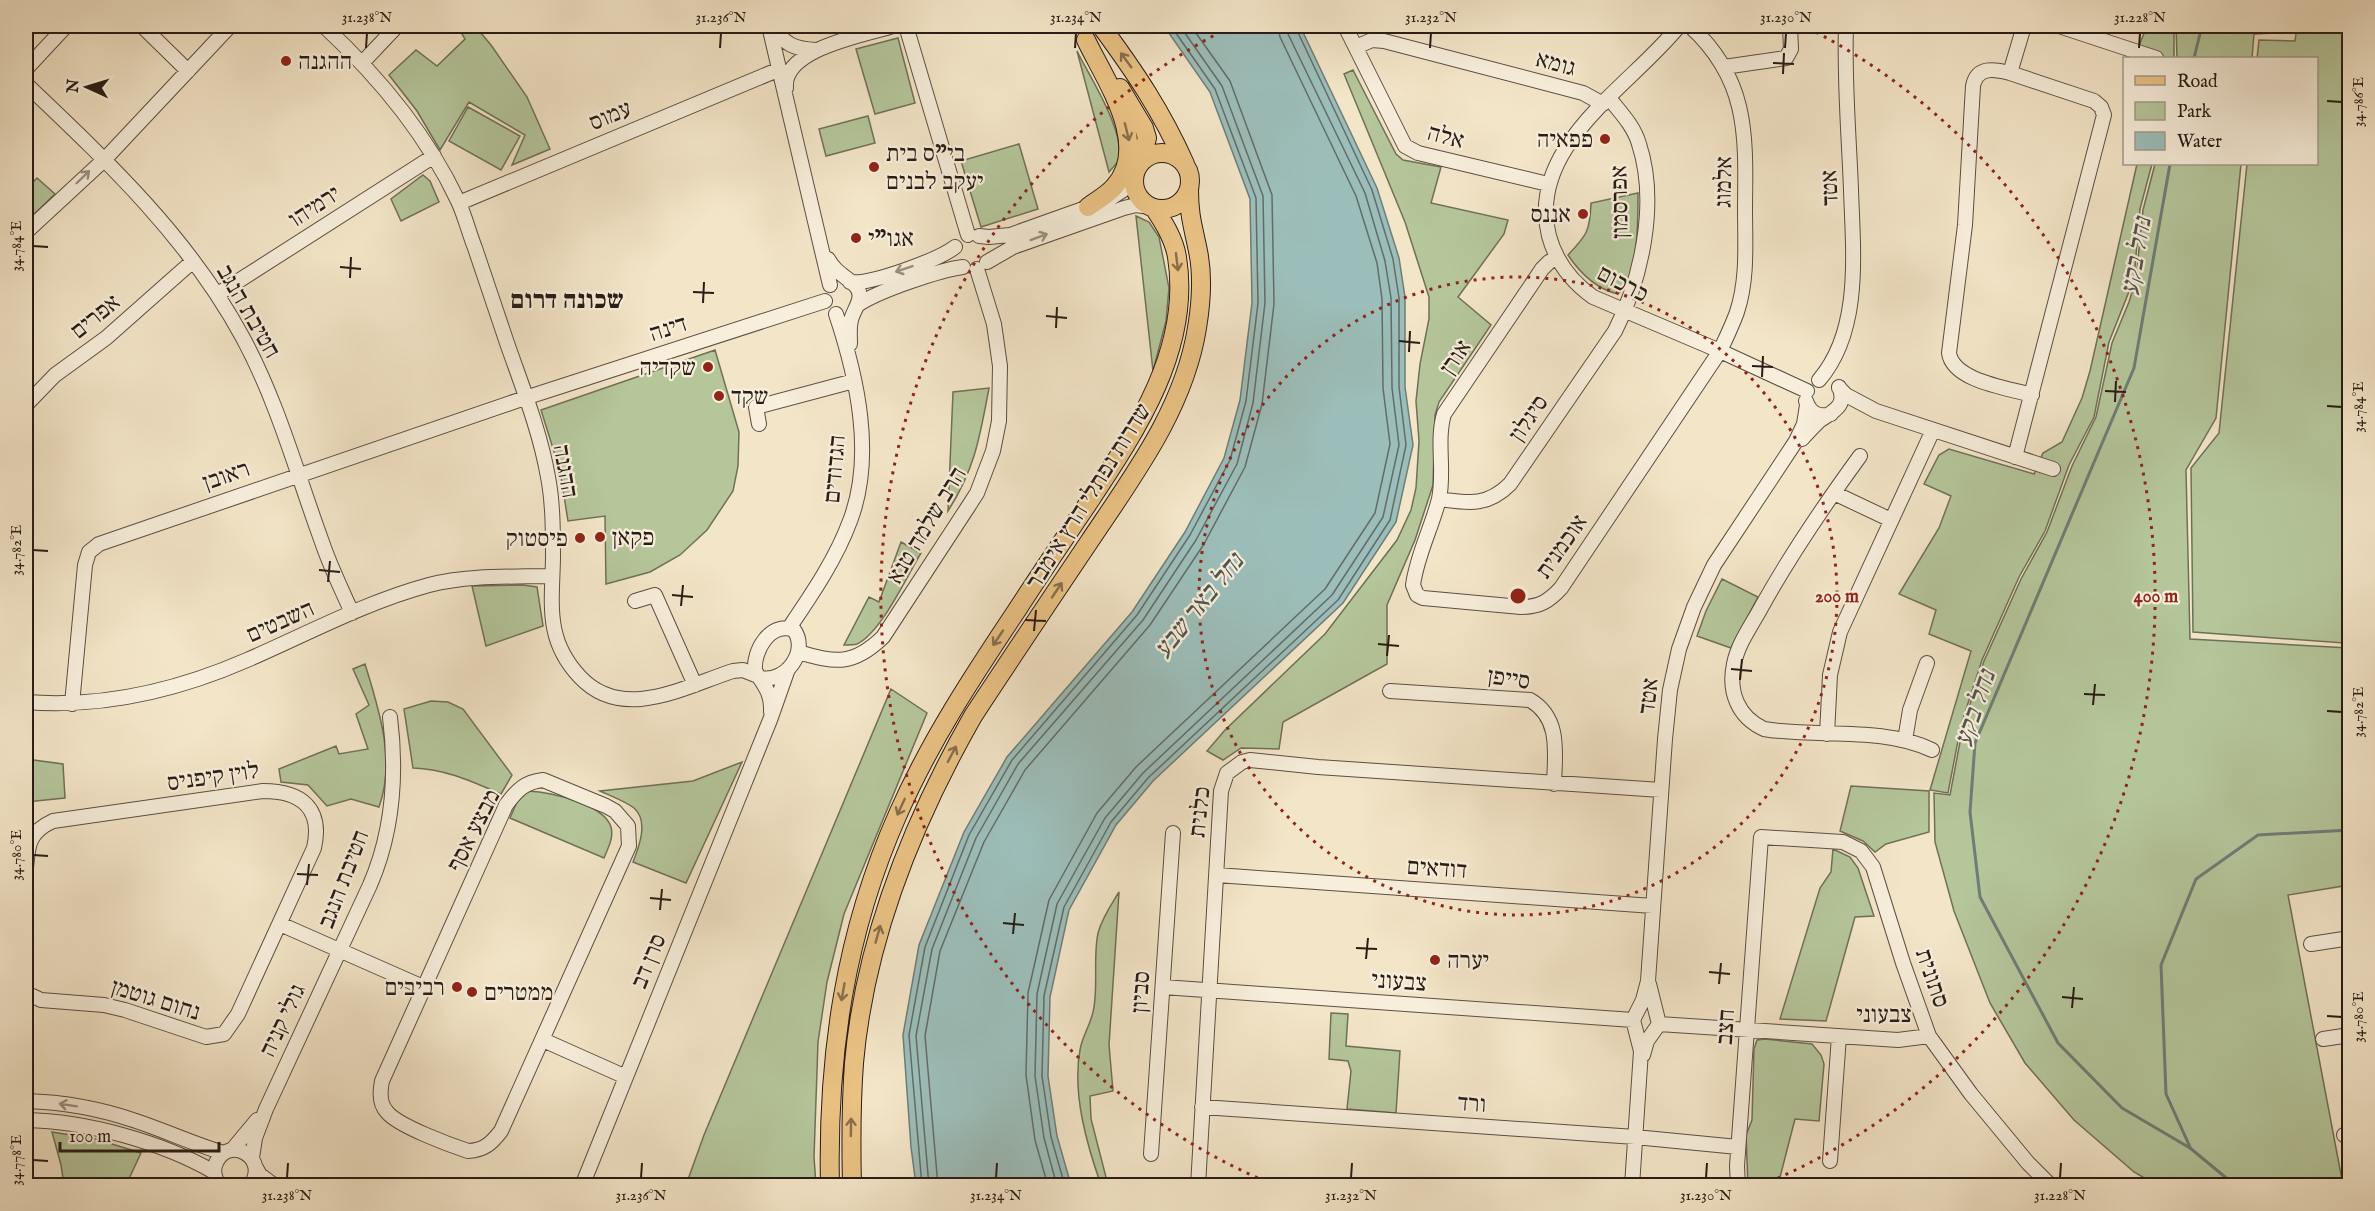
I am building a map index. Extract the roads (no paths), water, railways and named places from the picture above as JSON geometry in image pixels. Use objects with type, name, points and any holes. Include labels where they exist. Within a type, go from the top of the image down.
[{"type":"main road","points":[[1080,33],[1117,84],[1144,128],[1147,138],[1137,170],[1136,191],[1144,203],[1152,207],[1172,208],[1180,203],[1189,189],[1189,173],[1166,122],[1135,72],[1101,26]]},
{"type":"main road","points":[[1080,33],[1119,107],[1126,126],[1130,153],[1127,165],[1114,187],[1088,207]]},
{"type":"main road","points":[[1137,170],[1147,157],[1164,153],[1173,155],[1186,166]]},
{"type":"main road","name":"שדרות נפתלי הרץ אימבר","points":[[852,1185],[852,1102],[858,1033],[874,950],[893,888],[918,822],[953,750],[973,716],[1139,467],[1175,400],[1197,329],[1200,297],[1199,252],[1189,213],[1189,189]]},
{"type":"main road","name":"שדרות נפתלי הרץ אימבר","points":[[830,1185],[830,1101],[838,1020],[853,944],[882,851],[912,784],[949,713],[1121,455],[1155,392],[1167,358],[1177,306],[1177,256],[1169,233],[1152,207]]},
{"type":"street","points":[[26,69],[66,26]]},
{"type":"street","points":[[142,26],[188,71]]},
{"type":"street","points":[[26,232],[105,159],[230,26]]},
{"type":"street","name":"ההגנה","points":[[324,26],[363,62],[409,119],[434,156],[459,203],[525,398],[548,477],[553,536],[550,616],[555,636],[571,666],[590,687],[614,696],[637,700],[663,696],[743,670],[760,676]]},
{"type":"street","points":[[363,62],[397,26]]},
{"type":"street","points":[[770,26],[788,46],[801,50],[816,50]]},
{"type":"street","points":[[770,26],[830,285]]},
{"type":"street","points":[[787,99],[786,82],[790,70],[798,60],[816,50],[893,26]]},
{"type":"street","points":[[906,26],[974,235],[989,247],[976,266]]},
{"type":"street","points":[[1345,26],[1356,47]]},
{"type":"street","name":"כרכום","points":[[1679,26],[1606,101],[1566,147],[1554,169],[1548,184],[1546,226],[1557,258],[1579,287],[1593,297],[1720,351],[1807,398]]},
{"type":"street","name":"אלמוג","points":[[1690,26],[1708,43],[1724,67],[1740,108],[1746,141],[1745,233],[1741,297],[1720,351]]},
{"type":"street","points":[[1724,67],[1786,58],[1791,49],[1790,26]]},
{"type":"street","name":"אטד","points":[[1838,387],[1840,347],[1850,299],[1853,255],[1846,26]]},
{"type":"street","points":[[2010,73],[2024,26]]},
{"type":"street","points":[[2059,26],[2083,29],[2153,57]]},
{"type":"street","name":"גומא","points":[[1356,47],[1372,40],[1384,41],[1606,101]]},
{"type":"street","name":"אלה","points":[[1356,47],[1405,146],[1418,153],[1548,184]]},
{"type":"street","name":"עמוס","points":[[459,203],[780,69]]},
{"type":"street","points":[[2015,457],[2032,394],[2104,115],[2101,107],[2094,101],[2010,73],[1986,70],[1979,73],[1974,80],[1965,225],[1949,353],[1953,364],[1968,375],[2032,394]]},
{"type":"street","name":"חטיבת הנגב","points":[[26,84],[105,159],[164,222],[218,294],[255,363],[299,474],[322,544],[352,613]]},
{"type":"street","name":"אפרסמון","points":[[1606,101],[1634,130],[1640,144],[1645,177],[1645,236],[1638,272],[1624,312]]},
{"type":"street","name":"ירמיהו","points":[[218,294],[434,156]]},
{"type":"street","points":[[1137,170],[1131,185],[1117,196],[1010,235],[989,237],[974,235],[960,239],[955,247],[938,257],[869,281],[838,280],[830,285],[825,301],[829,309],[836,314],[847,315],[873,295],[949,270],[976,266],[1013,247],[1124,208],[1136,205],[1152,207]]},
{"type":"street","points":[[955,247],[956,259],[976,266]]},
{"type":"street","points":[[823,250],[832,266],[854,284],[860,294],[857,307]]},
{"type":"street","name":"אורן","points":[[1439,499],[1442,478],[1441,433],[1444,414],[1542,269],[1557,258]]},
{"type":"street","name":"אפרים","points":[[26,405],[55,375],[106,338],[193,261]]},
{"type":"street","name":"הרב שלמה טנא","points":[[798,652],[825,660],[839,661],[854,658],[868,651],[883,637],[976,493],[993,451],[999,421],[1001,390],[994,324],[976,266]]},
{"type":"street","name":"דינה","points":[[525,398],[825,301]]},
{"type":"street","name":"הגדודים","points":[[789,628],[810,597],[837,549],[851,520],[858,495],[862,446],[850,330],[857,307]]},
{"type":"street","name":"סיגלון","points":[[1439,499],[1483,501],[1497,496],[1510,484],[1615,331],[1624,312]]},
{"type":"street","name":"הגדודים","points":[[836,314],[853,376]]},
{"type":"street","name":"אטד","points":[[1819,380],[1828,370],[1840,347]]},
{"type":"street","name":"אוכמנית","points":[[1439,499],[1414,578],[1413,585],[1417,595],[1432,601],[1521,607],[1532,607],[1547,602],[1561,588],[1720,351]]},
{"type":"street","points":[[759,424],[756,408],[853,376]]},
{"type":"street","points":[[1876,411],[1817,414],[1807,398],[1812,384],[1819,380],[1828,380],[1843,393],[1876,411],[2053,469]]},
{"type":"street","points":[[1833,413],[1841,402],[1838,387]]},
{"type":"street","name":"ראובן","points":[[72,704],[85,565],[89,552],[99,544],[110,538],[525,398]]},
{"type":"street","name":"אטד","points":[[1641,1063],[1635,1020],[1644,1000],[1648,976],[1661,790],[1673,670],[1686,627],[1714,564],[1802,432],[1807,398]]},
{"type":"street","name":"אטד","points":[[1790,452],[1814,427],[1833,413]]},
{"type":"street","points":[[1827,734],[1830,675],[1846,616],[1933,430]]},
{"type":"street","points":[[1860,456],[1792,555],[1754,620],[1738,652],[1732,677],[1733,688],[1739,709],[1754,724],[1775,731],[1905,740],[1932,750]]},
{"type":"street","points":[[1834,493],[1891,520]]},
{"type":"street","name":"השבטים","points":[[26,702],[72,704],[131,698],[188,683],[247,660],[352,613],[441,582],[552,576]]},
{"type":"street","points":[[635,601],[655,595],[695,685]]},
{"type":"street","points":[[782,628],[794,630],[800,640],[798,652],[788,669],[773,678],[760,676],[754,662],[756,653],[763,642],[782,628]]},
{"type":"street","name":"ההגנה","points":[[725,674],[756,653]]},
{"type":"street","points":[[1905,740],[1910,710],[1927,663]]},
{"type":"street","name":"סרן דב","points":[[582,1185],[770,720],[788,669]]},
{"type":"street","name":"סרן דב","points":[[760,676],[768,687],[771,700],[770,720]]},
{"type":"street","name":"סייפן","points":[[1390,691],[1530,700],[1546,712],[1551,723],[1555,748],[1554,784]]},
{"type":"street","name":"חטיבת הנגב","points":[[339,950],[370,885],[382,853],[393,774],[390,717]]},
{"type":"street","name":"כלנית","points":[[1198,1185],[1221,791],[1227,772],[1242,762],[1260,760],[1318,767],[1661,790]]},
{"type":"street","name":"מבצע אסף","points":[[543,780],[596,801],[615,811],[624,821],[628,826],[629,846],[501,1131],[493,1142],[481,1150],[468,1151],[456,1147],[396,1120],[386,1111],[382,1102],[380,1092],[386,1068],[423,987],[506,804],[522,786],[532,781],[543,780]]},
{"type":"street","name":"לוין קיפניס","points":[[26,868],[32,837],[40,827],[53,821],[264,791],[281,791],[306,803],[316,824],[316,837],[314,848],[280,924]]},
{"type":"street","name":"סביון","points":[[1151,1154],[1173,833]]},
{"type":"street","name":"חצב","points":[[1738,1185],[1738,1148],[1761,837]]},
{"type":"street","name":"סתונית","points":[[1761,837],[1843,842],[1861,851],[1873,867],[1929,1036],[1971,1094],[2028,1163],[2051,1185]]},
{"type":"street","name":"דודאים","points":[[1217,875],[1653,906]]},
{"type":"street","points":[[280,924],[423,987]]},
{"type":"street","name":"נחום גוטמן","points":[[26,993],[41,1000],[104,1005],[193,1034],[215,1037],[224,1034],[238,1014],[280,924]]},
{"type":"street","points":[[2311,944],[2349,938]]},
{"type":"street","name":"גולי קניה","points":[[250,1185],[255,1179],[255,1138],[266,1108],[339,950]]},
{"type":"street","name":"אטד","points":[[1632,1185],[1641,1063],[1644,1048],[1657,1024],[1648,976]]},
{"type":"street","name":"צבעוני","points":[[1163,987],[1635,1020]]},
{"type":"street","points":[[1650,1009],[1657,1024],[1646,1036],[1635,1020],[1650,1009]]},
{"type":"street","name":"צבעוני","points":[[1657,1024],[1898,1040],[1929,1036]]},
{"type":"street","points":[[2323,1039],[2349,1035]]},
{"type":"street","name":"צבעוני","points":[[1830,1161],[1839,1036]]},
{"type":"street","points":[[543,1040],[626,1077]]},
{"type":"street","points":[[26,1101],[45,1101],[107,1113],[228,1151],[243,1151],[254,1163],[260,1175],[275,1185]]},
{"type":"street","name":"ורד","points":[[1202,1107],[1635,1137],[1738,1148]]},
{"type":"street","name":"גולי קניה","points":[[217,1181],[216,1161],[228,1151],[266,1108]]},
{"type":"street","points":[[26,1120],[68,1123],[122,1136],[173,1153],[217,1181]]},
{"type":"water","name":"נחל באר שבע","points":[[1164,26],[1300,26],[1377,188],[1399,258],[1405,297],[1405,387],[1413,445],[1396,522],[1343,603],[1153,781],[1116,825],[1069,910],[1050,997],[1048,1076],[1057,1136],[1071,1185],[916,1185],[903,1035],[919,945],[964,832],[1007,757],[1132,612],[1185,532],[1224,458],[1240,400],[1252,303],[1250,199],[1210,92]]},
{"type":"waterway","name":"נחל בקע","points":[[2194,57],[2202,26]]},
{"type":"waterway","name":"נחל בקע","points":[[2170,165],[2134,368],[1975,743],[1970,812],[1980,897],[2058,1043],[2122,1108],[2190,1148],[2236,1186]]},
{"type":"waterway","points":[[2190,1147],[2166,1094],[2161,965],[2196,879],[2258,835],[2350,830]]},
{"type":"place","name":"ההגנה","points":[[286,61]]},
{"type":"place","name":"פפאיה","points":[[1605,139]]},
{"type":"place","name":"בי\"ס בית יעקב לבנים","points":[[874,167]]},
{"type":"place","name":"אננס","points":[[1583,214]]},
{"type":"place","name":"אגו\"י","points":[[856,238]]},
{"type":"place","name":"שקדיה","points":[[708,367]]},
{"type":"place","name":"שקד","points":[[719,396]]},
{"type":"place","name":"פקאן","points":[[600,537]]},
{"type":"place","name":"פיסטוק","points":[[580,538]]},
{"type":"place","name":"יערה","points":[[1435,960]]},
{"type":"place","name":"רביבים","points":[[457,987]]},
{"type":"place","name":"ממטרים","points":[[472,992]]},
{"type":"district","name":"שכונה דרום","points":[[567,299]]}]
